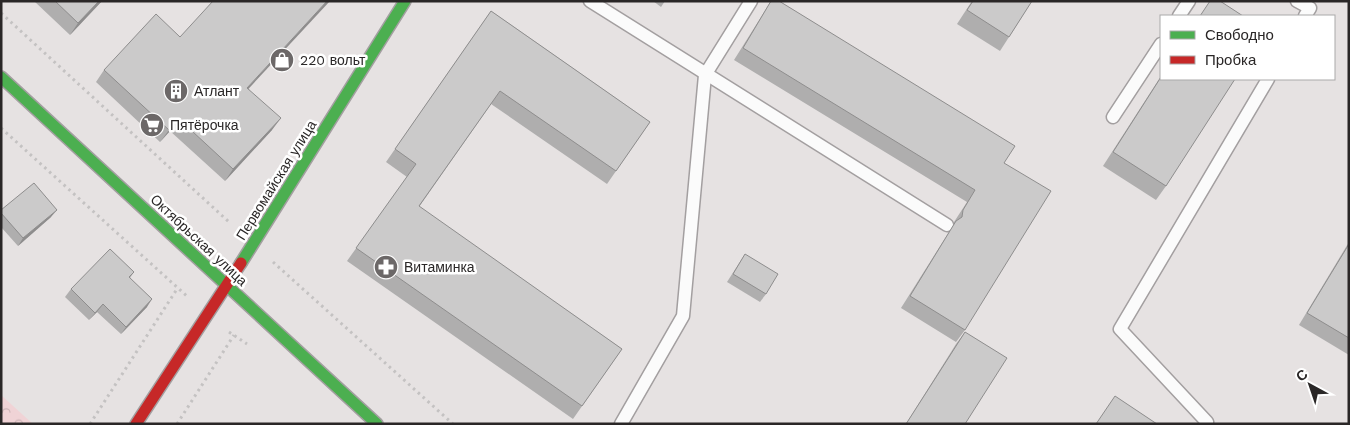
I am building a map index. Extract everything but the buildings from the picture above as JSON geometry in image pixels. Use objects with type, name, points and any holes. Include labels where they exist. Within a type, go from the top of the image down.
[{"type":"street","name":"Первомайская улица","points":[[136,424],[227,286],[405,1]]},
{"type":"street","name":"Октябрьская улица","points":[[1,77],[377,424]]},
{"type":"lane","points":[[590,1],[704,75],[947,225]]},
{"type":"lane","points":[[621,424],[684,316],[704,75],[751,1]]},
{"type":"lane","points":[[1180,15],[1189,1]]},
{"type":"lane","points":[[1297,1],[1310,8],[1306,15]]},
{"type":"lane","points":[[1113,117],[1160,46]]},
{"type":"lane","points":[[1206,424],[1207,422],[1120,329],[1267,80]]},
{"type":"path","points":[[1,13],[229,222]]},
{"type":"path","points":[[1,128],[189,299]]},
{"type":"path","points":[[272,262],[454,424]]},
{"type":"path","points":[[90,424],[177,289]]},
{"type":"path","points":[[177,424],[234,335]]},
{"type":"green space","points":[[1,395],[33,424],[1,424]]},
{"type":"traffic: fast","points":[[241,263],[405,1]]},
{"type":"traffic: fast","points":[[1,77],[377,424]]},
{"type":"traffic: jam","points":[[136,424],[241,263]]},
{"type":"place","name":"220 вольт","points":[[282,60]]},
{"type":"place","name":"Атлант","points":[[176,91]]},
{"type":"place","name":"Пятёрочка","points":[[152,125]]},
{"type":"place","name":"Витаминка","points":[[386,267]]}]
